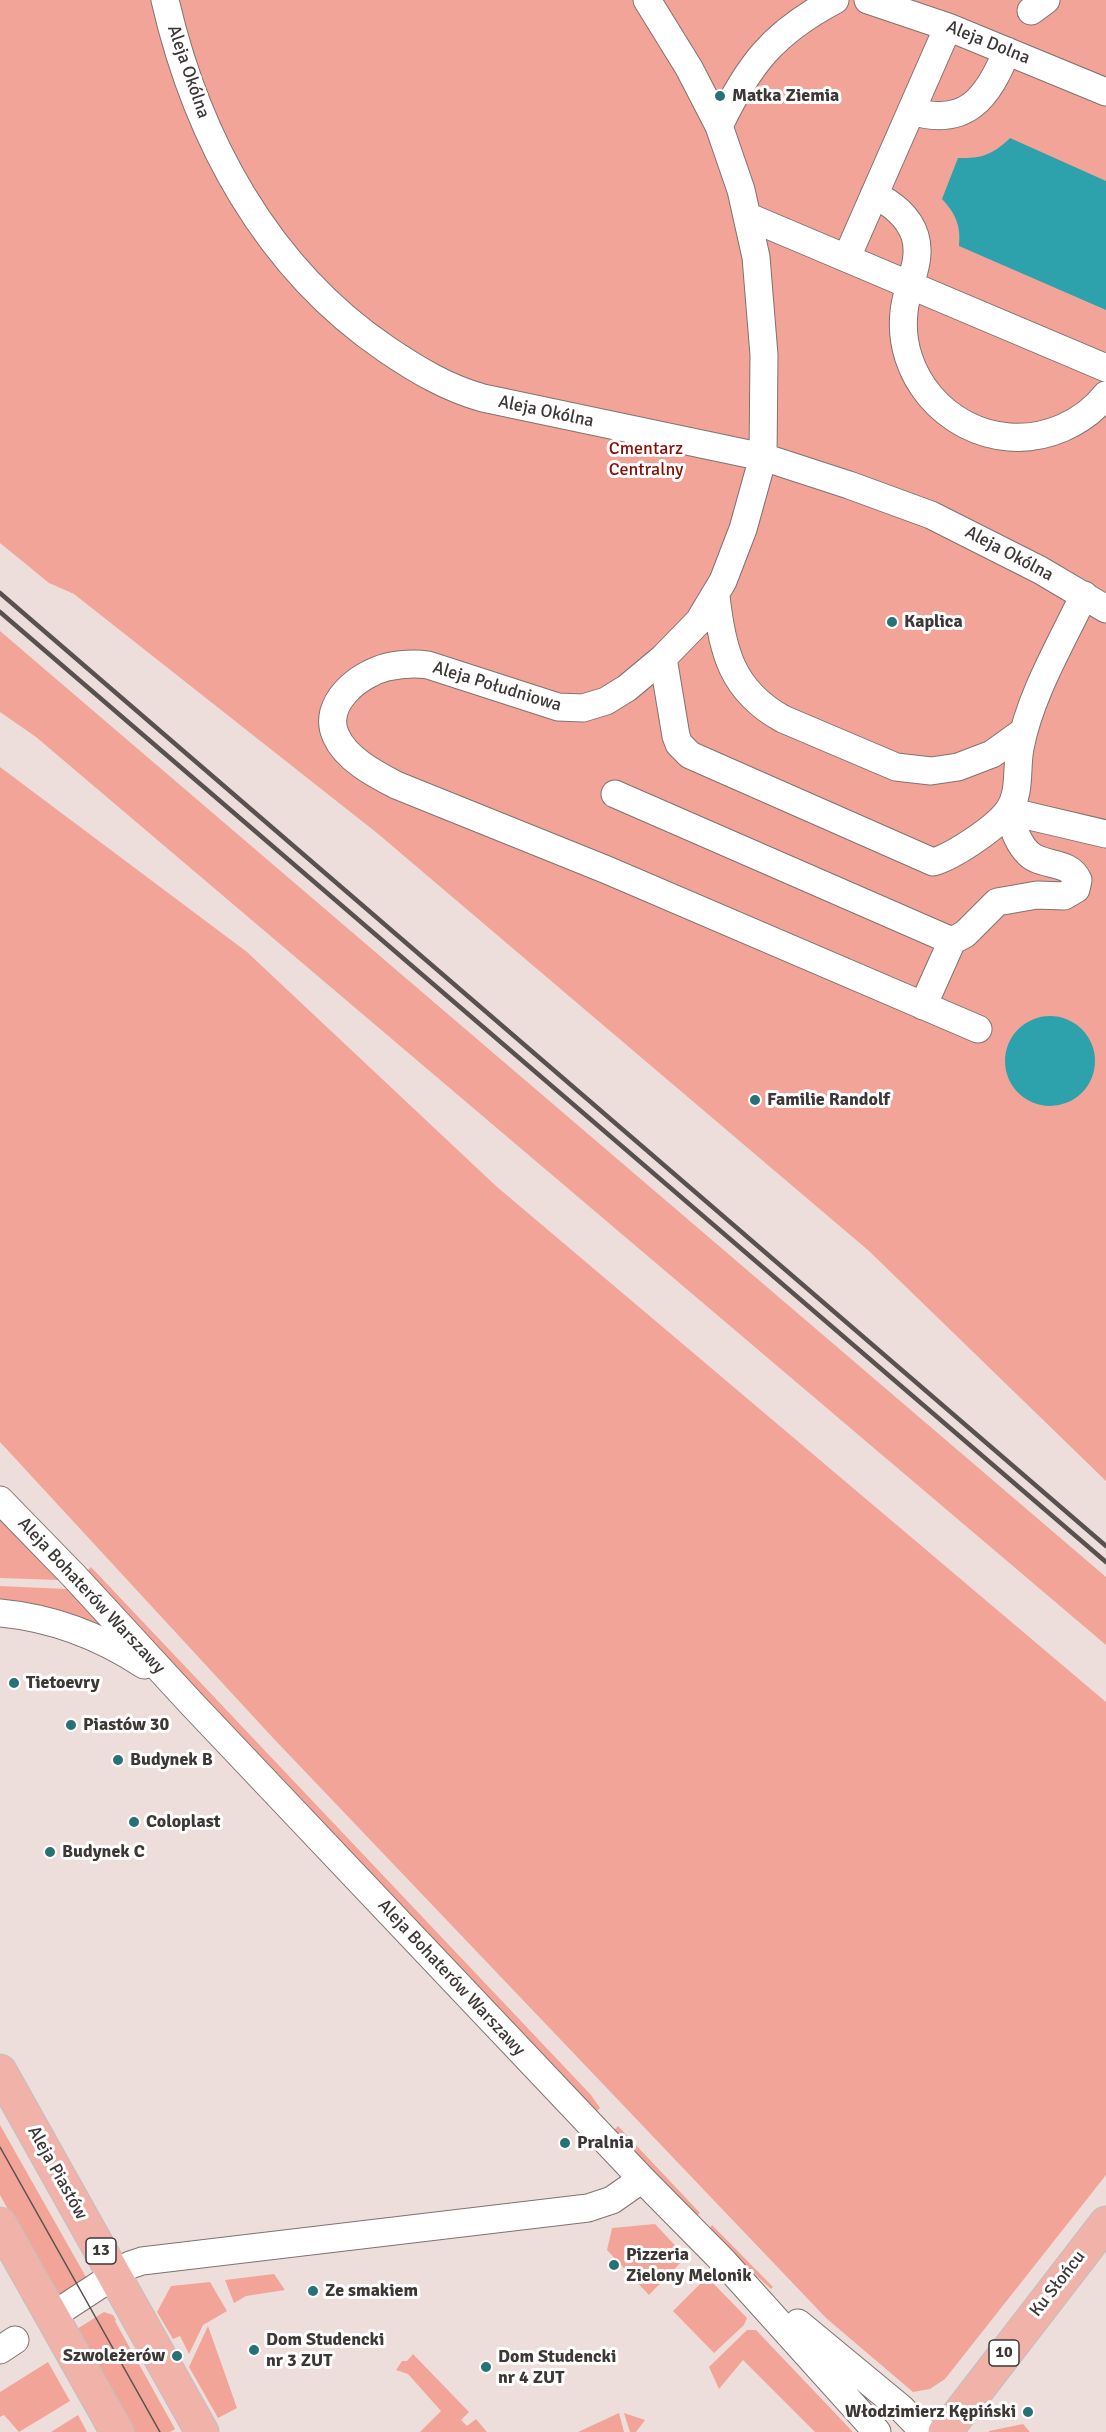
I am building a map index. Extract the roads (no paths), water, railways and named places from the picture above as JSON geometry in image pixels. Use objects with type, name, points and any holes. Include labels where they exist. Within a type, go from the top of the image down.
[{"type":"main road","name":"Aleja Piastów","points":[[0,2071],[202,2432]]},
{"type":"main road","name":"Ku Słońcu","points":[[945,2432],[1106,2223]]},
{"type":"main road","points":[[0,2224],[117,2432]]},
{"type":"street","name":"Aleja Okólna","points":[[165,0],[186,74],[211,139],[230,176],[300,276],[324,301],[358,329],[419,371],[467,394],[763,457],[849,484],[931,515],[1098,600]]},
{"type":"street","name":"Aleja Południowa","points":[[647,0],[689,68],[719,126],[749,217],[756,257],[763,328],[765,404],[763,457],[743,529],[716,596],[699,621],[663,658],[616,696],[594,706],[583,708],[551,705],[428,665],[407,664],[385,667],[365,676],[345,693],[334,712],[333,730],[336,738],[351,756],[370,771],[396,785],[628,879],[978,1029]]},
{"type":"street","points":[[719,126],[735,94],[759,57],[794,24],[835,0]]},
{"type":"street","name":"Aleja Dolna","points":[[868,0],[1014,47],[1106,92]]},
{"type":"street","points":[[847,258],[948,27]]},
{"type":"street","points":[[911,111],[939,117],[969,108],[990,88],[1014,47]]},
{"type":"street","points":[[874,195],[896,208],[912,229],[917,256],[903,321],[906,349],[912,367],[933,400],[947,413],[963,423],[999,436],[1037,436],[1073,423],[1089,412],[1106,395]]},
{"type":"street","points":[[749,217],[1106,369]]},
{"type":"street","points":[[716,596],[719,624],[733,671],[760,704],[792,723],[896,767],[931,771],[958,767],[992,754],[1024,731]]},
{"type":"street","points":[[663,658],[676,736],[679,744],[690,755],[933,862],[952,854],[993,825],[1008,811],[1015,793],[1019,751],[1037,694],[1098,600]]},
{"type":"street","points":[[615,794],[952,941]]},
{"type":"street","points":[[1008,811],[1106,834]]},
{"type":"street","points":[[923,1006],[952,941],[965,934],[997,903],[1037,895],[1065,896],[1076,889],[1078,880],[1073,873],[1060,865],[1034,858],[1025,849],[1016,835],[1008,811]]},
{"type":"street","name":"Aleja Bohaterów Warszawy","points":[[0,1500],[642,2179],[723,2261],[877,2432]]},
{"type":"street","name":"Aleja Bohaterów Warszawy","points":[[0,1613],[41,1619],[87,1634],[138,1661],[181,1693]]},
{"type":"street","points":[[52,2316],[130,2265],[142,2261],[588,2208],[617,2197],[642,2179]]},
{"type":"street","name":"Aleja Bohaterów Warszawy","points":[[723,2261],[902,2409],[924,2432]]},
{"type":"water","points":[[1010,138],[1106,181],[1106,310],[959,246],[957,221],[942,199],[958,158],[974,158],[987,154]]},
{"type":"water","points":[[1041,1016],[1059,1016],[1075,1023],[1088,1036],[1095,1052],[1095,1070],[1088,1086],[1075,1099],[1059,1106],[1041,1106],[1025,1099],[1012,1086],[1005,1070],[1005,1052],[1012,1036],[1025,1023]]},
{"type":"tram line","points":[[0,2147],[160,2432]]},
{"type":"railway","points":[[0,593],[1106,1546]]},
{"type":"railway","points":[[0,612],[1106,1562]]},
{"type":"place","name":"Matka Ziemia","points":[[720,96]]},
{"type":"place","name":"Kaplica","points":[[892,622]]},
{"type":"place","name":"Familie Randolf","points":[[755,1100]]},
{"type":"place","name":"Tietoevry","points":[[14,1683]]},
{"type":"place","name":"Piastów 30","points":[[71,1725]]},
{"type":"place","name":"Budynek B","points":[[118,1760]]},
{"type":"place","name":"Coloplast","points":[[134,1822]]},
{"type":"place","name":"Budynek C","points":[[50,1852]]},
{"type":"place","name":"Pralnia","points":[[565,2143]]},
{"type":"place","name":"Pizzeria Zielony Melonik","points":[[614,2265]]},
{"type":"place","name":"Ze smakiem","points":[[313,2291]]},
{"type":"place","name":"Dom Studencki nr 3 ZUT","points":[[254,2350]]},
{"type":"place","name":"Szwoleżerów","points":[[177,2356]]},
{"type":"place","name":"Dom Studencki nr 4 ZUT","points":[[486,2367]]},
{"type":"place","name":"Włodzimierz Kępiński","points":[[1028,2412]]},
{"type":"park label","name":"Cmentarz Centralny","points":[[646,459]]}]
